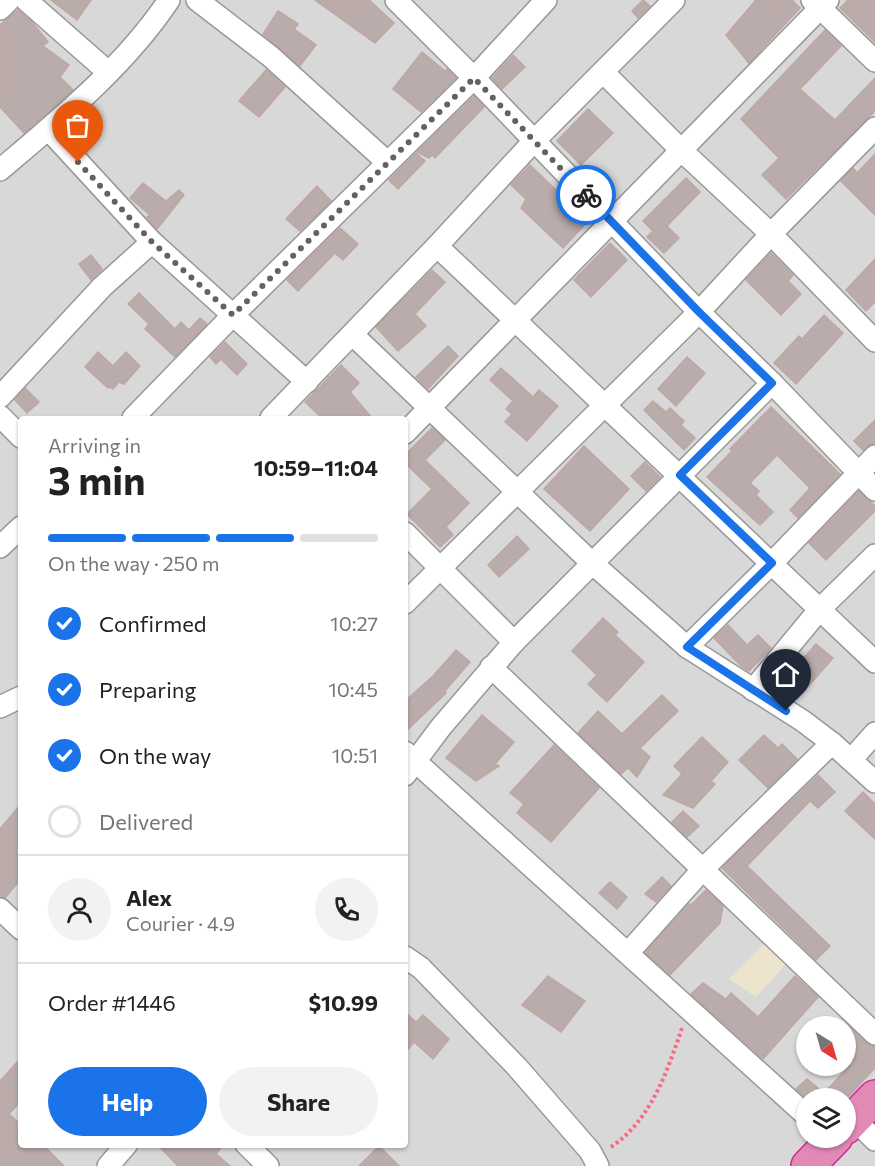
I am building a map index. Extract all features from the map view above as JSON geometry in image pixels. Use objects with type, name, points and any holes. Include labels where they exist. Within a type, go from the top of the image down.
[{"type":"highway","points":[[808,1166],[828,1148]]},
{"type":"street","points":[[0,9],[9,0]]},
{"type":"street","points":[[26,0],[108,72]]},
{"type":"street","points":[[0,170],[48,129],[108,72],[169,0]]},
{"type":"street","points":[[197,0],[270,56],[387,162]]},
{"type":"street","points":[[396,0],[875,490]]},
{"type":"street","points":[[135,416],[233,315],[474,78],[546,0]]},
{"type":"street","points":[[281,415],[307,382],[534,141],[674,0]]},
{"type":"street","points":[[408,430],[681,150],[820,3],[875,61]]},
{"type":"street","points":[[603,72],[681,150],[771,234],[875,341]]},
{"type":"street","points":[[408,600],[699,312],[771,234],[875,128]]},
{"type":"street","points":[[48,129],[152,242],[307,382]]},
{"type":"street","points":[[0,397],[102,287],[152,242]]},
{"type":"street","points":[[437,246],[875,662]]},
{"type":"street","points":[[353,334],[592,564],[687,647],[803,721],[832,743],[875,782]]},
{"type":"street","points":[[772,383],[514,642],[408,763],[628,953],[796,1106]]},
{"type":"street","points":[[0,416],[18,434]]},
{"type":"street","points":[[687,647],[875,456]]},
{"type":"street","points":[[408,536],[514,642]]},
{"type":"street","points":[[753,690],[819,610],[875,555]]},
{"type":"street","points":[[491,667],[875,1034]]},
{"type":"street","points":[[0,707],[18,698]]},
{"type":"street","points":[[851,760],[875,733]]},
{"type":"street","points":[[628,953],[703,869],[832,743]]},
{"type":"street","points":[[0,909],[18,926]]},
{"type":"street","points":[[408,959],[421,968],[517,1067],[590,1151],[596,1162]]},
{"type":"street","points":[[108,1166],[124,1148]]},
{"type":"street","points":[[250,1148],[268,1166]]},
{"type":"path","points":[[596,1162],[641,1118],[659,1089],[682,1027],[676,997]]},
{"type":"shaded area","points":[[0,0],[875,0],[875,1166],[0,1166]]},
{"type":"shaded area","points":[[764,944],[787,963],[756,997],[729,979]]},
{"type":"building","points":[[51,0],[91,0],[77,20]]},
{"type":"building","points":[[315,0],[369,0],[394,23],[375,43]]},
{"type":"building","points":[[643,0],[650,6],[638,18],[632,11]]},
{"type":"building","points":[[756,0],[792,0],[800,8],[749,63],[726,35]]},
{"type":"building","points":[[848,0],[875,0],[875,42],[840,8]]},
{"type":"building","points":[[18,10],[32,22],[48,42],[43,46],[69,65],[60,77],[73,90],[24,133],[0,107],[0,25]]},
{"type":"building","points":[[278,11],[298,24],[294,29],[316,45],[300,66],[263,34]]},
{"type":"building","points":[[825,30],[841,46],[800,89],[835,120],[875,78],[875,111],[786,199],[762,175],[779,158],[741,119]]},
{"type":"building","points":[[422,52],[456,78],[421,112],[393,89]]},
{"type":"building","points":[[513,55],[525,67],[502,89],[492,78]]},
{"type":"building","points":[[266,70],[285,87],[259,117],[239,101]]},
{"type":"building","points":[[474,96],[484,107],[435,158],[432,155],[429,158],[417,152]]},
{"type":"building","points":[[588,109],[613,133],[581,165],[557,141]]},
{"type":"building","points":[[416,153],[425,161],[398,189],[389,180]]},
{"type":"building","points":[[875,154],[875,215],[841,181],[853,168],[857,173]]},
{"type":"building","points":[[530,165],[588,221],[563,248],[521,208],[526,199],[511,185]]},
{"type":"building","points":[[686,178],[700,192],[667,226],[679,238],[664,253],[647,237],[653,231],[643,221]]},
{"type":"building","points":[[143,183],[166,201],[179,190],[184,195],[157,229],[147,217],[150,215],[130,198]]},
{"type":"building","points":[[317,186],[331,201],[300,231],[286,219]]},
{"type":"building","points":[[340,228],[358,244],[343,260],[335,253],[298,291],[287,280]]},
{"type":"building","points":[[610,243],[627,260],[591,297],[574,280]]},
{"type":"building","points":[[771,253],[793,275],[788,281],[801,294],[781,315],[746,280]]},
{"type":"building","points":[[91,255],[102,269],[91,280],[79,264]]},
{"type":"building","points":[[875,259],[875,302],[866,311],[846,290]]},
{"type":"building","points":[[432,270],[445,282],[415,314],[426,326],[398,351],[376,327]]},
{"type":"building","points":[[139,293],[175,329],[181,322],[189,330],[200,318],[207,324],[175,357],[145,329],[149,324],[128,304]]},
{"type":"building","points":[[824,315],[843,333],[796,384],[774,363],[799,336],[802,339]]},
{"type":"building","points":[[225,342],[247,364],[237,375],[221,359],[216,364],[210,357]]},
{"type":"building","points":[[448,346],[458,356],[428,389],[416,377]]},
{"type":"building","points":[[98,352],[113,366],[126,352],[140,366],[124,384],[119,382],[113,389],[108,388],[85,367]]},
{"type":"building","points":[[687,357],[705,373],[676,406],[658,389]]},
{"type":"building","points":[[341,365],[359,383],[350,392],[370,416],[320,416],[305,402]]},
{"type":"building","points":[[501,368],[533,397],[539,390],[558,406],[527,441],[505,422],[512,414],[506,409],[513,401],[490,380]]},
{"type":"building","points":[[25,388],[39,402],[27,413],[15,400]]},
{"type":"building","points":[[653,401],[666,412],[670,408],[684,421],[681,425],[695,438],[684,450],[644,410]]},
{"type":"building","points":[[771,407],[840,474],[798,518],[790,510],[810,488],[777,455],[750,483],[759,491],[756,495],[773,512],[760,525],[707,477],[732,451],[730,449]]},
{"type":"building","points":[[875,420],[875,443],[863,450],[854,441]]},
{"type":"building","points":[[432,428],[445,440],[425,460],[469,503],[446,527],[453,535],[440,547],[408,515],[432,489],[408,466],[408,452]]},
{"type":"building","points":[[584,446],[629,489],[590,531],[544,489]]},
{"type":"building","points":[[645,462],[660,477],[646,491],[631,476]]},
{"type":"building","points":[[859,491],[875,506],[875,511],[826,560],[809,543]]},
{"type":"building","points":[[517,536],[529,549],[499,577],[488,565]]},
{"type":"building","points":[[603,618],[618,632],[615,635],[644,662],[607,702],[588,684],[597,675],[572,651]]},
{"type":"building","points":[[728,625],[747,645],[758,635],[771,648],[749,671],[741,666],[714,638]]},
{"type":"building","points":[[816,644],[833,658],[797,699],[780,685]]},
{"type":"building","points":[[456,650],[470,662],[445,691],[446,693],[408,729],[408,698],[433,676]]},
{"type":"building","points":[[662,695],[678,711],[640,748],[650,757],[637,777],[628,768],[621,774],[578,733],[598,711],[622,734]]},
{"type":"building","points":[[482,715],[514,742],[495,764],[499,766],[476,781],[446,758]]},
{"type":"building","points":[[764,735],[778,748],[782,744],[797,759],[768,788],[739,760]]},
{"type":"building","points":[[702,737],[728,762],[711,781],[715,784],[693,808],[663,795],[682,774],[674,766]]},
{"type":"building","points":[[554,745],[599,788],[551,842],[517,813],[524,804],[510,793]]},
{"type":"building","points":[[818,775],[835,792],[818,808],[810,801],[747,866],[830,946],[816,960],[722,868]]},
{"type":"building","points":[[863,792],[875,804],[875,839],[845,811]]},
{"type":"building","points":[[18,808],[18,883],[5,898],[0,897],[0,829]]},
{"type":"building","points":[[683,811],[699,826],[687,837],[672,822]]},
{"type":"building","points":[[662,877],[671,886],[656,902],[645,894]]},
{"type":"building","points":[[610,882],[627,897],[617,909],[599,893]]},
{"type":"building","points":[[706,890],[723,906],[720,923],[670,975],[645,953],[689,904],[691,905]]},
{"type":"building","points":[[548,976],[585,1001],[561,1032],[522,1005]]},
{"type":"building","points":[[795,976],[818,997],[801,1016],[796,1016],[796,1022],[763,1059],[691,994],[703,983],[726,999],[731,993],[758,1017]]},
{"type":"building","points":[[408,1015],[416,1022],[423,1015],[449,1039],[433,1059],[414,1042],[408,1049]]},
{"type":"building","points":[[856,1034],[866,1043],[875,1046],[875,1068],[856,1088],[829,1088],[840,1076],[856,1076]]},
{"type":"building","points":[[18,1061],[18,1104],[9,1114],[18,1122],[18,1148],[46,1148],[64,1166],[0,1166],[0,1081]]},
{"type":"building","points":[[807,1079],[818,1088],[797,1088]]},
{"type":"building","points":[[161,1148],[221,1148],[216,1154],[230,1166],[178,1166]]},
{"type":"building","points":[[377,1148],[381,1148],[399,1166],[359,1166]]},
{"type":"way so far","points":[[78,162],[152,242],[233,315],[474,78],[586,195]]},
{"type":"route","points":[[586,195],[699,312],[772,383],[680,475],[772,563],[687,647],[786,711]]}]
